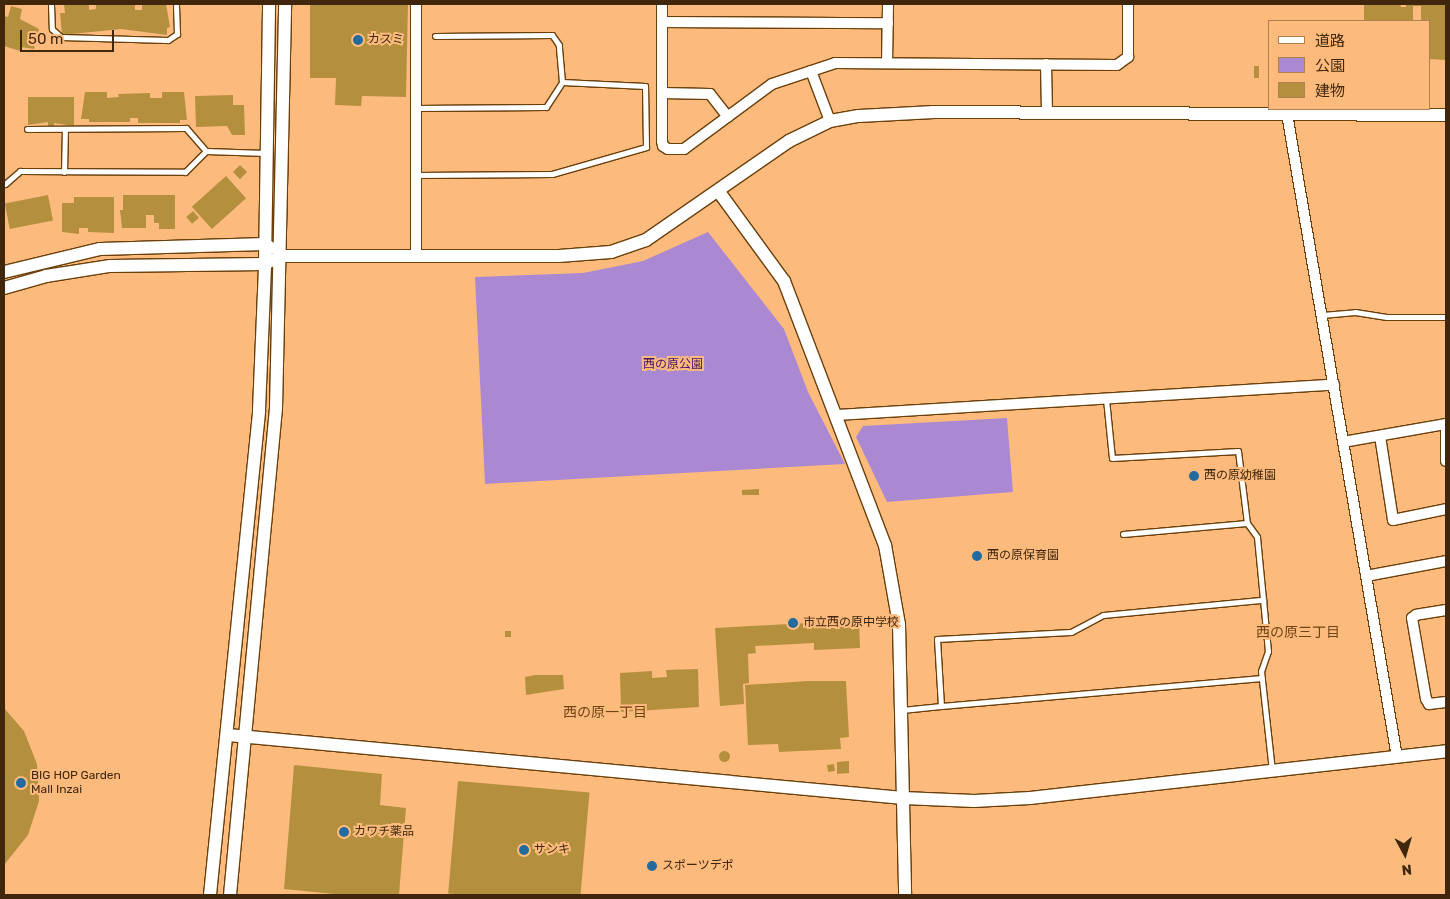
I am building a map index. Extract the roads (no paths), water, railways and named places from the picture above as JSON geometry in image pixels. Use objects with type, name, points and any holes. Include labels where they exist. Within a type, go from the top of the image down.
[{"type":"street","points":[[210,895],[228,735],[259,410],[265,264],[269,4]]},
{"type":"street","points":[[230,895],[276,408],[281,256],[285,4]]},
{"type":"street","points":[[416,4],[416,256]]},
{"type":"street","points":[[662,4],[662,141],[663,146],[668,149],[684,149],[772,84],[835,63],[1046,64],[1124,62],[1128,57],[1128,4]]},
{"type":"street","points":[[887,63],[888,4]]},
{"type":"street","points":[[662,22],[888,23]]},
{"type":"street","points":[[1046,64],[1047,113]]},
{"type":"street","points":[[811,70],[830,121]]},
{"type":"street","points":[[662,93],[710,94],[728,117]]},
{"type":"street","points":[[4,288],[46,276],[110,266],[265,264],[281,256],[560,256],[611,252],[646,240],[719,192],[789,141],[830,121],[894,112],[1446,115]]},
{"type":"street","points":[[1287,114],[1397,757]]},
{"type":"street","points":[[719,192],[784,281],[874,511],[889,562],[899,624],[905,895]]},
{"type":"street","points":[[4,272],[100,249],[265,244],[281,256]]},
{"type":"street","points":[[838,415],[1334,385]]},
{"type":"street","points":[[1343,442],[1446,424],[1446,461]]},
{"type":"street","points":[[1380,436],[1393,520],[1446,509]]},
{"type":"street","points":[[1366,576],[1446,562]]},
{"type":"street","points":[[1446,610],[1412,618],[1426,699],[1429,704],[1446,702]]},
{"type":"street","points":[[228,735],[903,798],[1012,800],[1446,751]]},
{"type":"lane","points":[[51,4],[52,29],[61,37],[168,40],[176,34],[176,4]]},
{"type":"lane","points":[[416,108],[546,107],[562,82],[559,45],[552,35],[435,36]]},
{"type":"lane","points":[[416,175],[552,174],[646,147],[645,86],[562,82]]},
{"type":"lane","points":[[27,129],[186,128],[206,151],[267,154]]},
{"type":"lane","points":[[64,172],[65,129]]},
{"type":"lane","points":[[5,184],[20,172],[185,172],[206,151]]},
{"type":"lane","points":[[1322,315],[1355,312],[1387,317],[1446,317]]},
{"type":"lane","points":[[1106,399],[1112,458],[1238,451],[1246,523],[1257,537],[1268,651],[1261,671],[1272,771]]},
{"type":"lane","points":[[1123,534],[1246,523]]},
{"type":"lane","points":[[941,706],[937,639],[1071,632],[1103,615],[1263,600]]},
{"type":"lane","points":[[902,710],[1262,678]]},
{"type":"place","name":"カスミ","points":[[358,40]]},
{"type":"place","name":"西の原幼稚園","points":[[1194,476]]},
{"type":"place","name":"西の原保育園","points":[[977,556]]},
{"type":"place","name":"市立西の原中学校","points":[[793,623]]},
{"type":"place","name":"BIG HOP Garden Mall Inzai","points":[[21,783]]},
{"type":"place","name":"カワチ薬品","points":[[344,832]]},
{"type":"place","name":"サンキ","points":[[524,850]]},
{"type":"place","name":"スポーツデポ","points":[[652,866]]},
{"type":"district","name":"西の原三丁目","points":[[1298,633]]},
{"type":"district","name":"西の原一丁目","points":[[605,713]]},
{"type":"park label","name":"西の原公園","points":[[673,365]]}]
